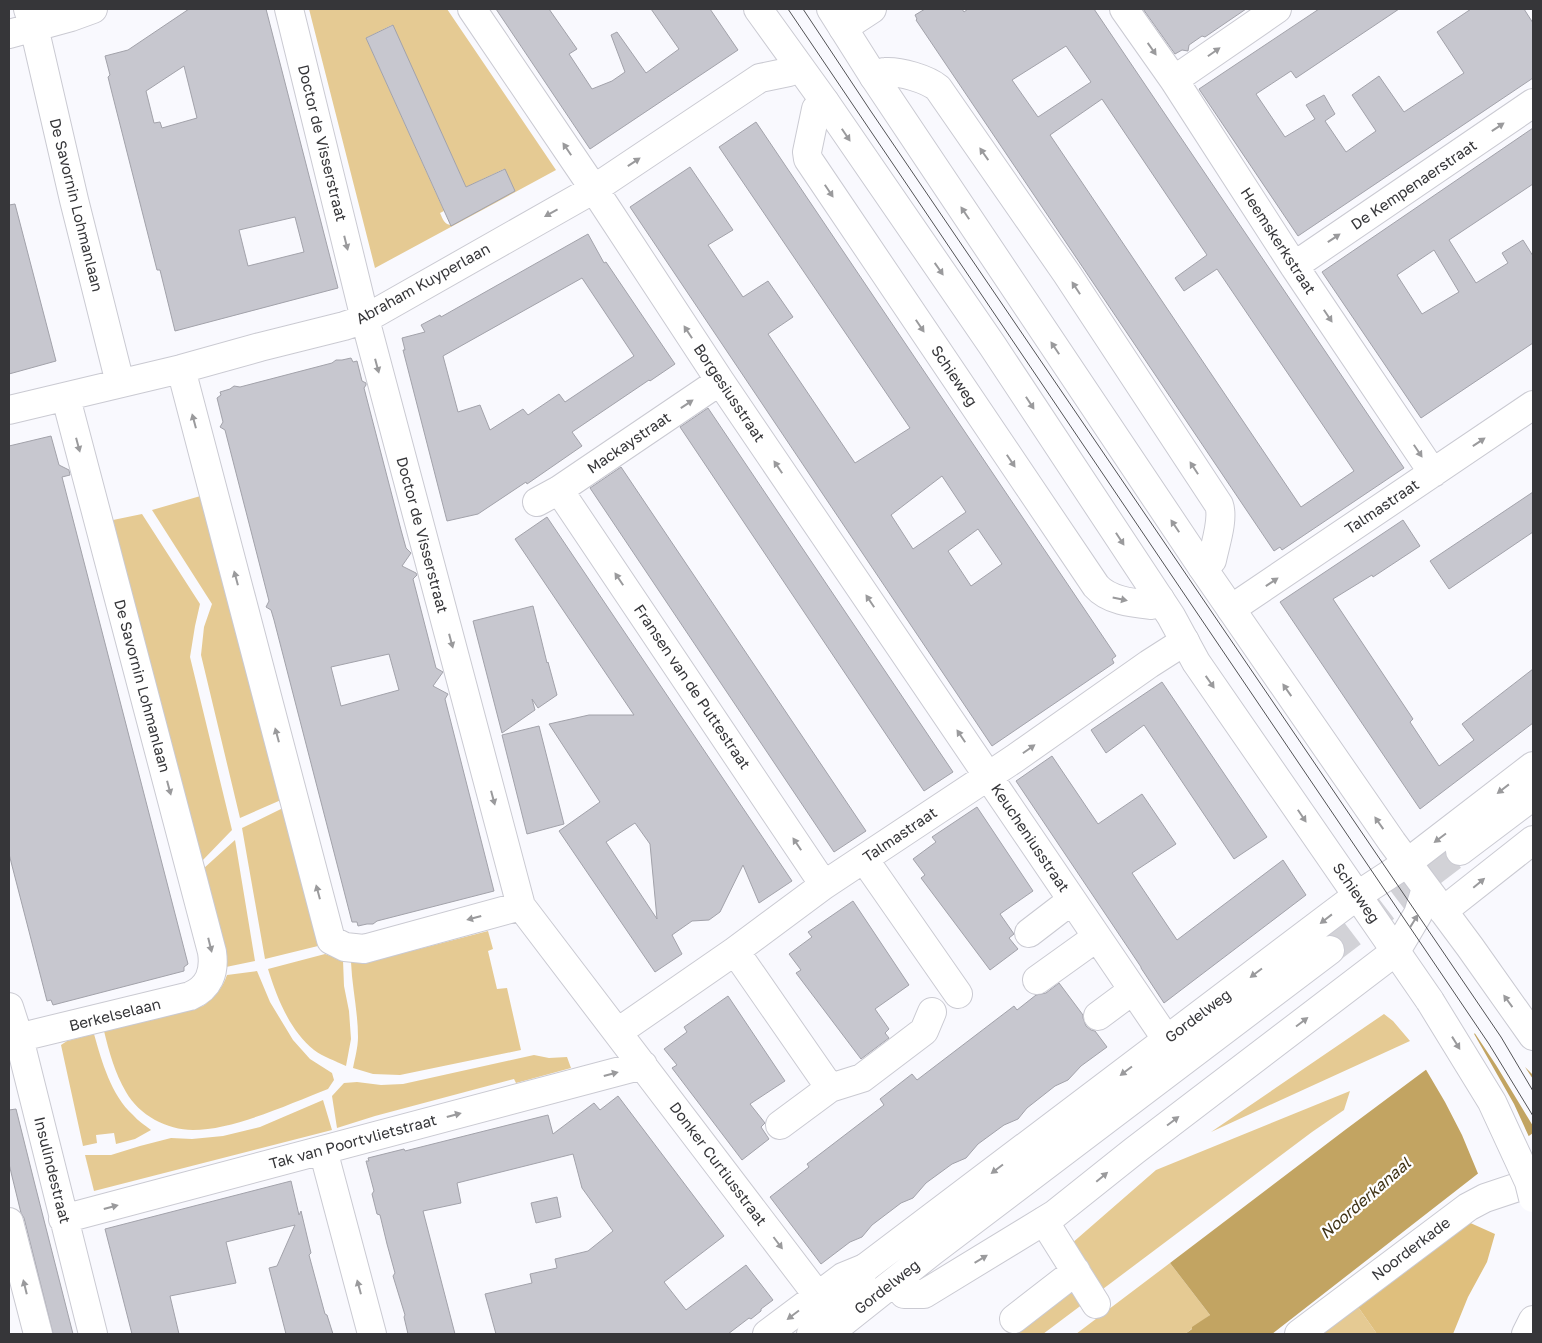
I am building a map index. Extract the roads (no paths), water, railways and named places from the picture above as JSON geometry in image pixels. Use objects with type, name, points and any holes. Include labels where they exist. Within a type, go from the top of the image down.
[{"type":"street","points":[[23,23],[71,17],[93,9]]},
{"type":"street","name":"Doctor de Visserstraat","points":[[289,9],[365,319],[522,906],[618,1032]]},
{"type":"street","name":"Borgesiusstraat","points":[[472,9],[594,189],[720,381],[988,776]]},
{"type":"street","name":"Schieweg","points":[[758,9],[992,345],[1160,599],[1175,647],[1196,662],[1430,1001],[1492,1102],[1529,1182],[1533,1198]]},
{"type":"street","name":"Heemskerkstraat","points":[[1124,9],[1174,80],[1294,266],[1433,473]]},
{"type":"street","points":[[1174,80],[1277,9]]},
{"type":"street","points":[[869,11],[837,18],[874,77],[1202,567],[1407,863],[1533,1036]]},
{"type":"street","name":"De Savornin Lohmanlaan","points":[[23,23],[74,200],[120,383]]},
{"type":"street","name":"Abraham Kuyperlaan","points":[[9,410],[66,398],[180,369],[365,319],[594,189],[760,78],[789,72],[798,66]]},
{"type":"street","points":[[874,77],[883,72],[896,73],[926,80],[938,88],[1067,274],[1219,505],[1221,519],[1212,560],[1202,567]]},
{"type":"street","name":"Schieweg","points":[[824,102],[816,108],[806,152],[808,159],[1096,586],[1107,596],[1143,604],[1152,605],[1160,599]]},
{"type":"street","name":"De Kempenaerstraat","points":[[1294,266],[1533,103]]},
{"type":"street","points":[[180,369],[331,940],[345,947],[364,949],[522,906]]},
{"type":"street","name":"Mackaystraat","points":[[548,496],[720,381]]},
{"type":"street","name":"De Savornin Lohmanlaan","points":[[66,398],[212,952],[213,964],[211,974]]},
{"type":"street","name":"Talmastraat","points":[[1231,609],[1533,405]]},
{"type":"street","name":"Fransen van de Puttestraat","points":[[548,496],[824,885]]},
{"type":"street","name":"Talmastraat","points":[[618,1032],[735,951],[824,885],[1014,759],[1175,647]]},
{"type":"street","name":"Gordelweg","points":[[767,1334],[843,1278],[864,1268],[1358,896],[1407,863],[1533,766]]},
{"type":"street","name":"Keucheniusstraat","points":[[988,776],[1167,1040]]},
{"type":"street","points":[[1533,796],[1466,858],[1533,817]]},
{"type":"street","points":[[1443,911],[1533,840]]},
{"type":"street","points":[[864,859],[958,994]]},
{"type":"street","name":"Gordelweg","points":[[904,1294],[924,1294],[1044,1222],[1070,1204],[1134,1150],[1396,951],[1418,914],[1426,888]]},
{"type":"street","name":"Keucheniusstraat","points":[[1029,933],[1072,900]]},
{"type":"street","points":[[1037,980],[1097,937]]},
{"type":"street","points":[[735,951],[830,1088]]},
{"type":"street","name":"Gordelweg","points":[[827,1334],[934,1250],[1335,956],[852,1334]]},
{"type":"street","name":"Berkelselaan","points":[[14,1039],[190,996],[204,987],[211,974]]},
{"type":"street","points":[[1098,1016],[1133,990]]},
{"type":"street","name":"Insulindestraat","points":[[9,1007],[19,1082],[64,1219],[93,1334]]},
{"type":"street","points":[[780,1125],[830,1088],[862,1078],[924,1031],[932,1012]]},
{"type":"street","name":"Donker Curtiusstraat","points":[[618,1032],[818,1296]]},
{"type":"street","name":"Tak van Poortvlietstraat","points":[[64,1219],[643,1065]]},
{"type":"street","points":[[323,1150],[372,1334]]},
{"type":"street","name":"Noorderkade","points":[[1299,1334],[1468,1207],[1485,1198],[1533,1182]]},
{"type":"street","points":[[9,1222],[38,1334]]},
{"type":"street","points":[[1044,1222],[1096,1304]]},
{"type":"street","name":"Gordelweg","points":[[811,1334],[846,1301],[864,1268]]},
{"type":"street","points":[[1014,1319],[1076,1271]]},
{"type":"street","points":[[1526,1334],[1533,1320]]},
{"type":"water","name":"Noorderkanaal","points":[[1533,990],[1533,1133],[1272,1334],[1185,1334],[1210,1315],[1170,1263]]},
{"type":"tunnel","points":[[1330,950],[1460,851]]},
{"type":"tram line","points":[[788,9],[1489,1044],[1533,1116]]},
{"type":"tram line","points":[[803,9],[1501,1037],[1533,1091]]}]
